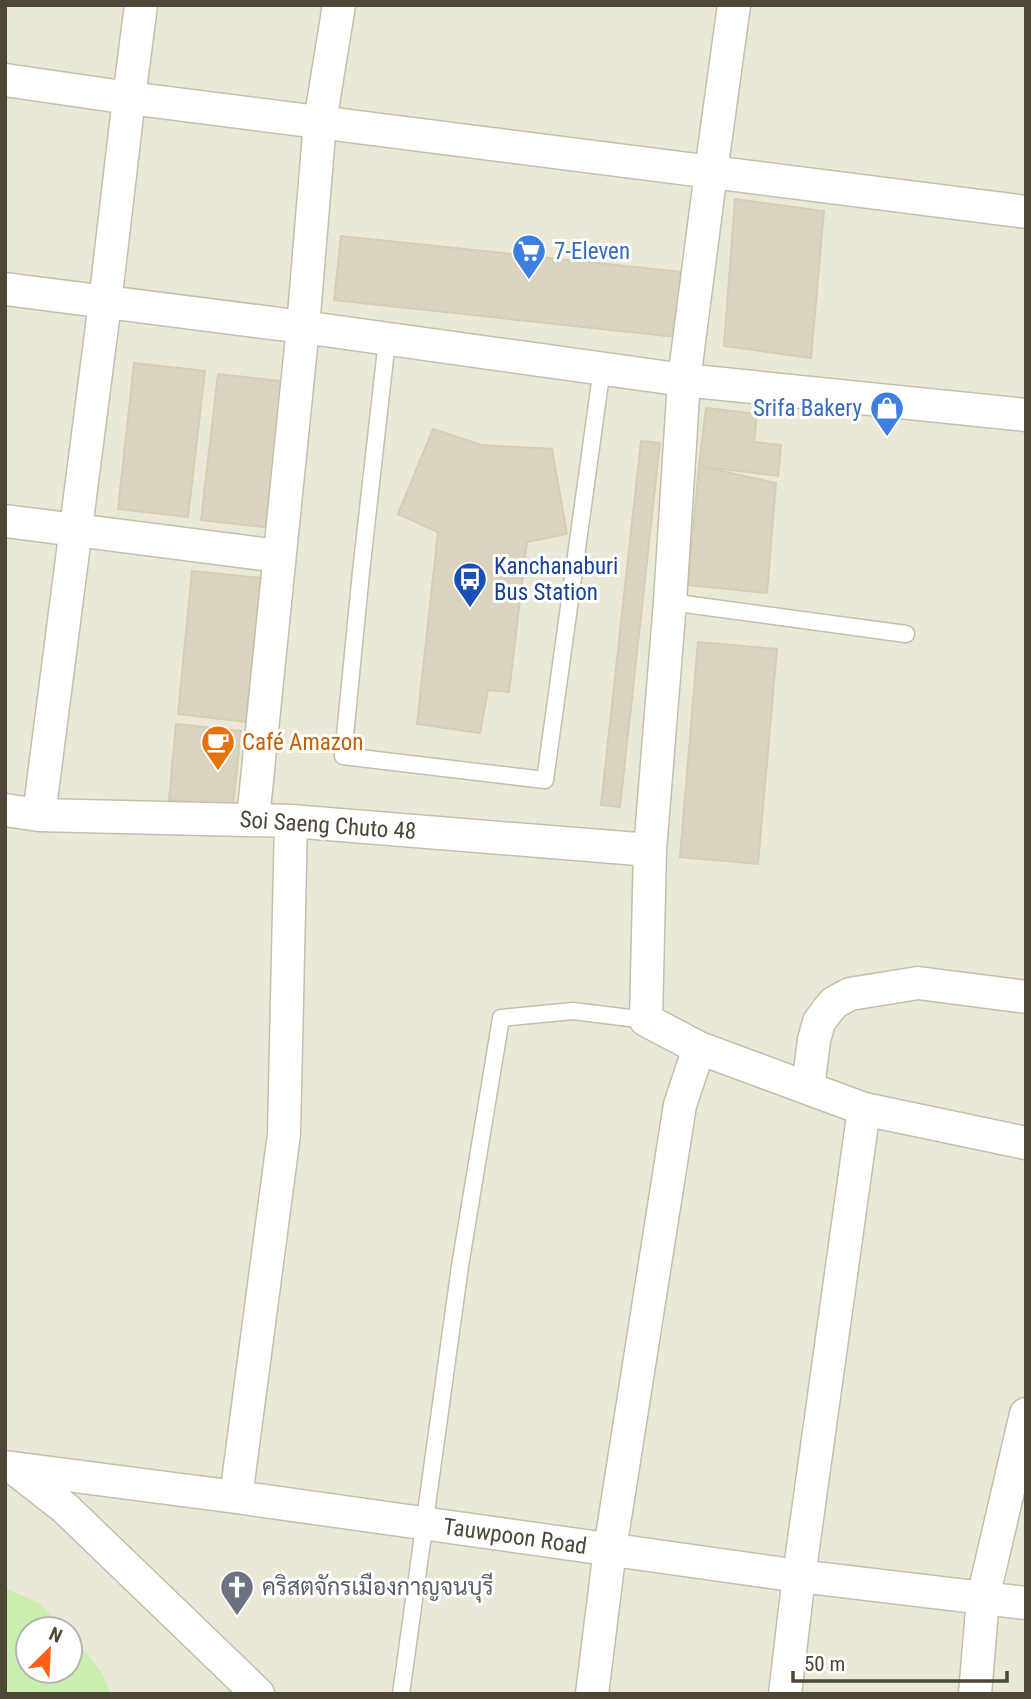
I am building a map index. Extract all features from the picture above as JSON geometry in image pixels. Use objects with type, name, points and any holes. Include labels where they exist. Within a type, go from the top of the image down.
[{"type":"street","points":[[40,815],[141,5]]},
{"type":"street","points":[[253,819],[303,327],[320,122],[338,5]]},
{"type":"street","points":[[734,5],[684,380],[650,850],[646,1020],[699,1048],[864,1109],[1026,1143]]},
{"type":"street","points":[[5,80],[1026,212]]},
{"type":"street","points":[[5,289],[684,380],[1026,415]]},
{"type":"street","points":[[5,521],[279,556]]},
{"type":"street","name":"Soi Saeng Chuto 48","points":[[5,810],[40,815],[291,821],[650,850]]},
{"type":"street","points":[[236,1497],[284,1135],[291,821]]},
{"type":"street","points":[[808,1088],[814,1040],[820,1022],[835,1002],[850,994],[918,983],[1026,997]]},
{"type":"street","points":[[592,1694],[610,1549],[680,1105],[699,1048]]},
{"type":"street","points":[[785,1694],[864,1109]]},
{"type":"street","points":[[975,1694],[984,1598],[1026,1414]]},
{"type":"street","points":[[10,1468],[65,1508],[258,1694]]},
{"type":"street","name":"Tauwpoon Road","points":[[10,1468],[799,1576],[1026,1603]]},
{"type":"lane","points":[[387,340],[360,572],[343,757],[545,780],[602,368]]},
{"type":"lane","points":[[670,602],[906,634]]},
{"type":"lane","points":[[401,1694],[460,1266],[501,1018],[573,1011],[646,1020]]},
{"type":"shaded area","points":[[5,5],[1026,5],[1026,1694],[5,1694]]},
{"type":"green space","points":[[5,1588],[39,1603],[51,1615],[14,1615],[14,1685],[84,1685],[84,1650],[102,1673],[111,1694],[5,1694]]},
{"type":"building","points":[[735,199],[824,211],[811,358],[724,346]]},
{"type":"building","points":[[341,236],[682,272],[675,337],[334,300]]},
{"type":"building","points":[[134,363],[205,371],[188,517],[118,509]]},
{"type":"building","points":[[218,374],[288,382],[272,528],[201,520]]},
{"type":"building","points":[[706,408],[757,414],[754,442],[781,445],[778,476],[699,466]]},
{"type":"building","points":[[433,429],[481,445],[552,449],[567,534],[527,542],[509,692],[488,690],[480,733],[417,724],[438,532],[398,514]]},
{"type":"building","points":[[641,441],[660,443],[620,807],[601,805]]},
{"type":"building","points":[[699,466],[776,483],[767,593],[688,585]]},
{"type":"building","points":[[192,571],[261,578],[246,722],[178,714]]},
{"type":"building","points":[[698,642],[777,649],[758,864],[680,857]]},
{"type":"building","points":[[176,724],[241,731],[233,807],[169,800]]},
{"type":"place","name":"7-Eleven","points":[[529,281]]},
{"type":"place","name":"Srifa Bakery","points":[[887,438]]},
{"type":"place","name":"Kanchanaburi Bus Station","points":[[470,609]]},
{"type":"place","name":"Café Amazon","points":[[218,772]]},
{"type":"place","name":"คริสตจักรเมืองกาญจนบุรี","points":[[237,1617]]}]
